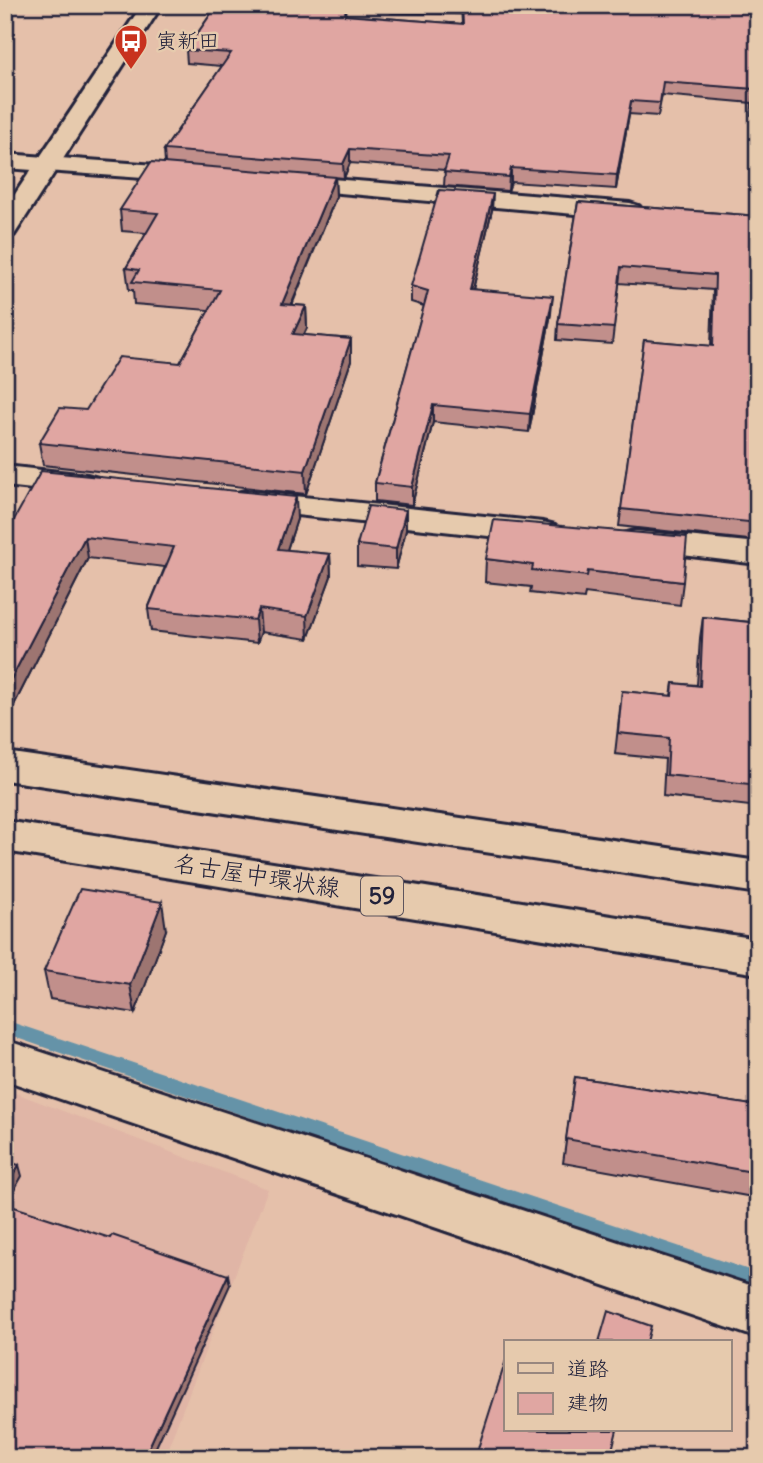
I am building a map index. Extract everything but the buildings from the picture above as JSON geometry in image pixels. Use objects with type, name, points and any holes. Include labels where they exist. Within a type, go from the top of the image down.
[{"type":"street","points":[[5,229],[152,5]]},
{"type":"street","points":[[392,5],[536,7]]},
{"type":"street","points":[[5,161],[228,178]]},
{"type":"street","points":[[256,180],[660,213]]},
{"type":"street","points":[[5,476],[115,488]]},
{"type":"street","points":[[211,498],[758,554]]},
{"type":"street","points":[[5,766],[758,877]]},
{"type":"street","name":"名古屋中環状線","points":[[5,836],[758,957]]},
{"type":"street","points":[[5,1060],[758,1313]]},
{"type":"shaded area","points":[[5,1089],[268,1189],[164,1458],[5,1458]]},
{"type":"waterway","points":[[5,1027],[758,1282]]},
{"type":"place","name":"寅新田","points":[[131,71]]}]
